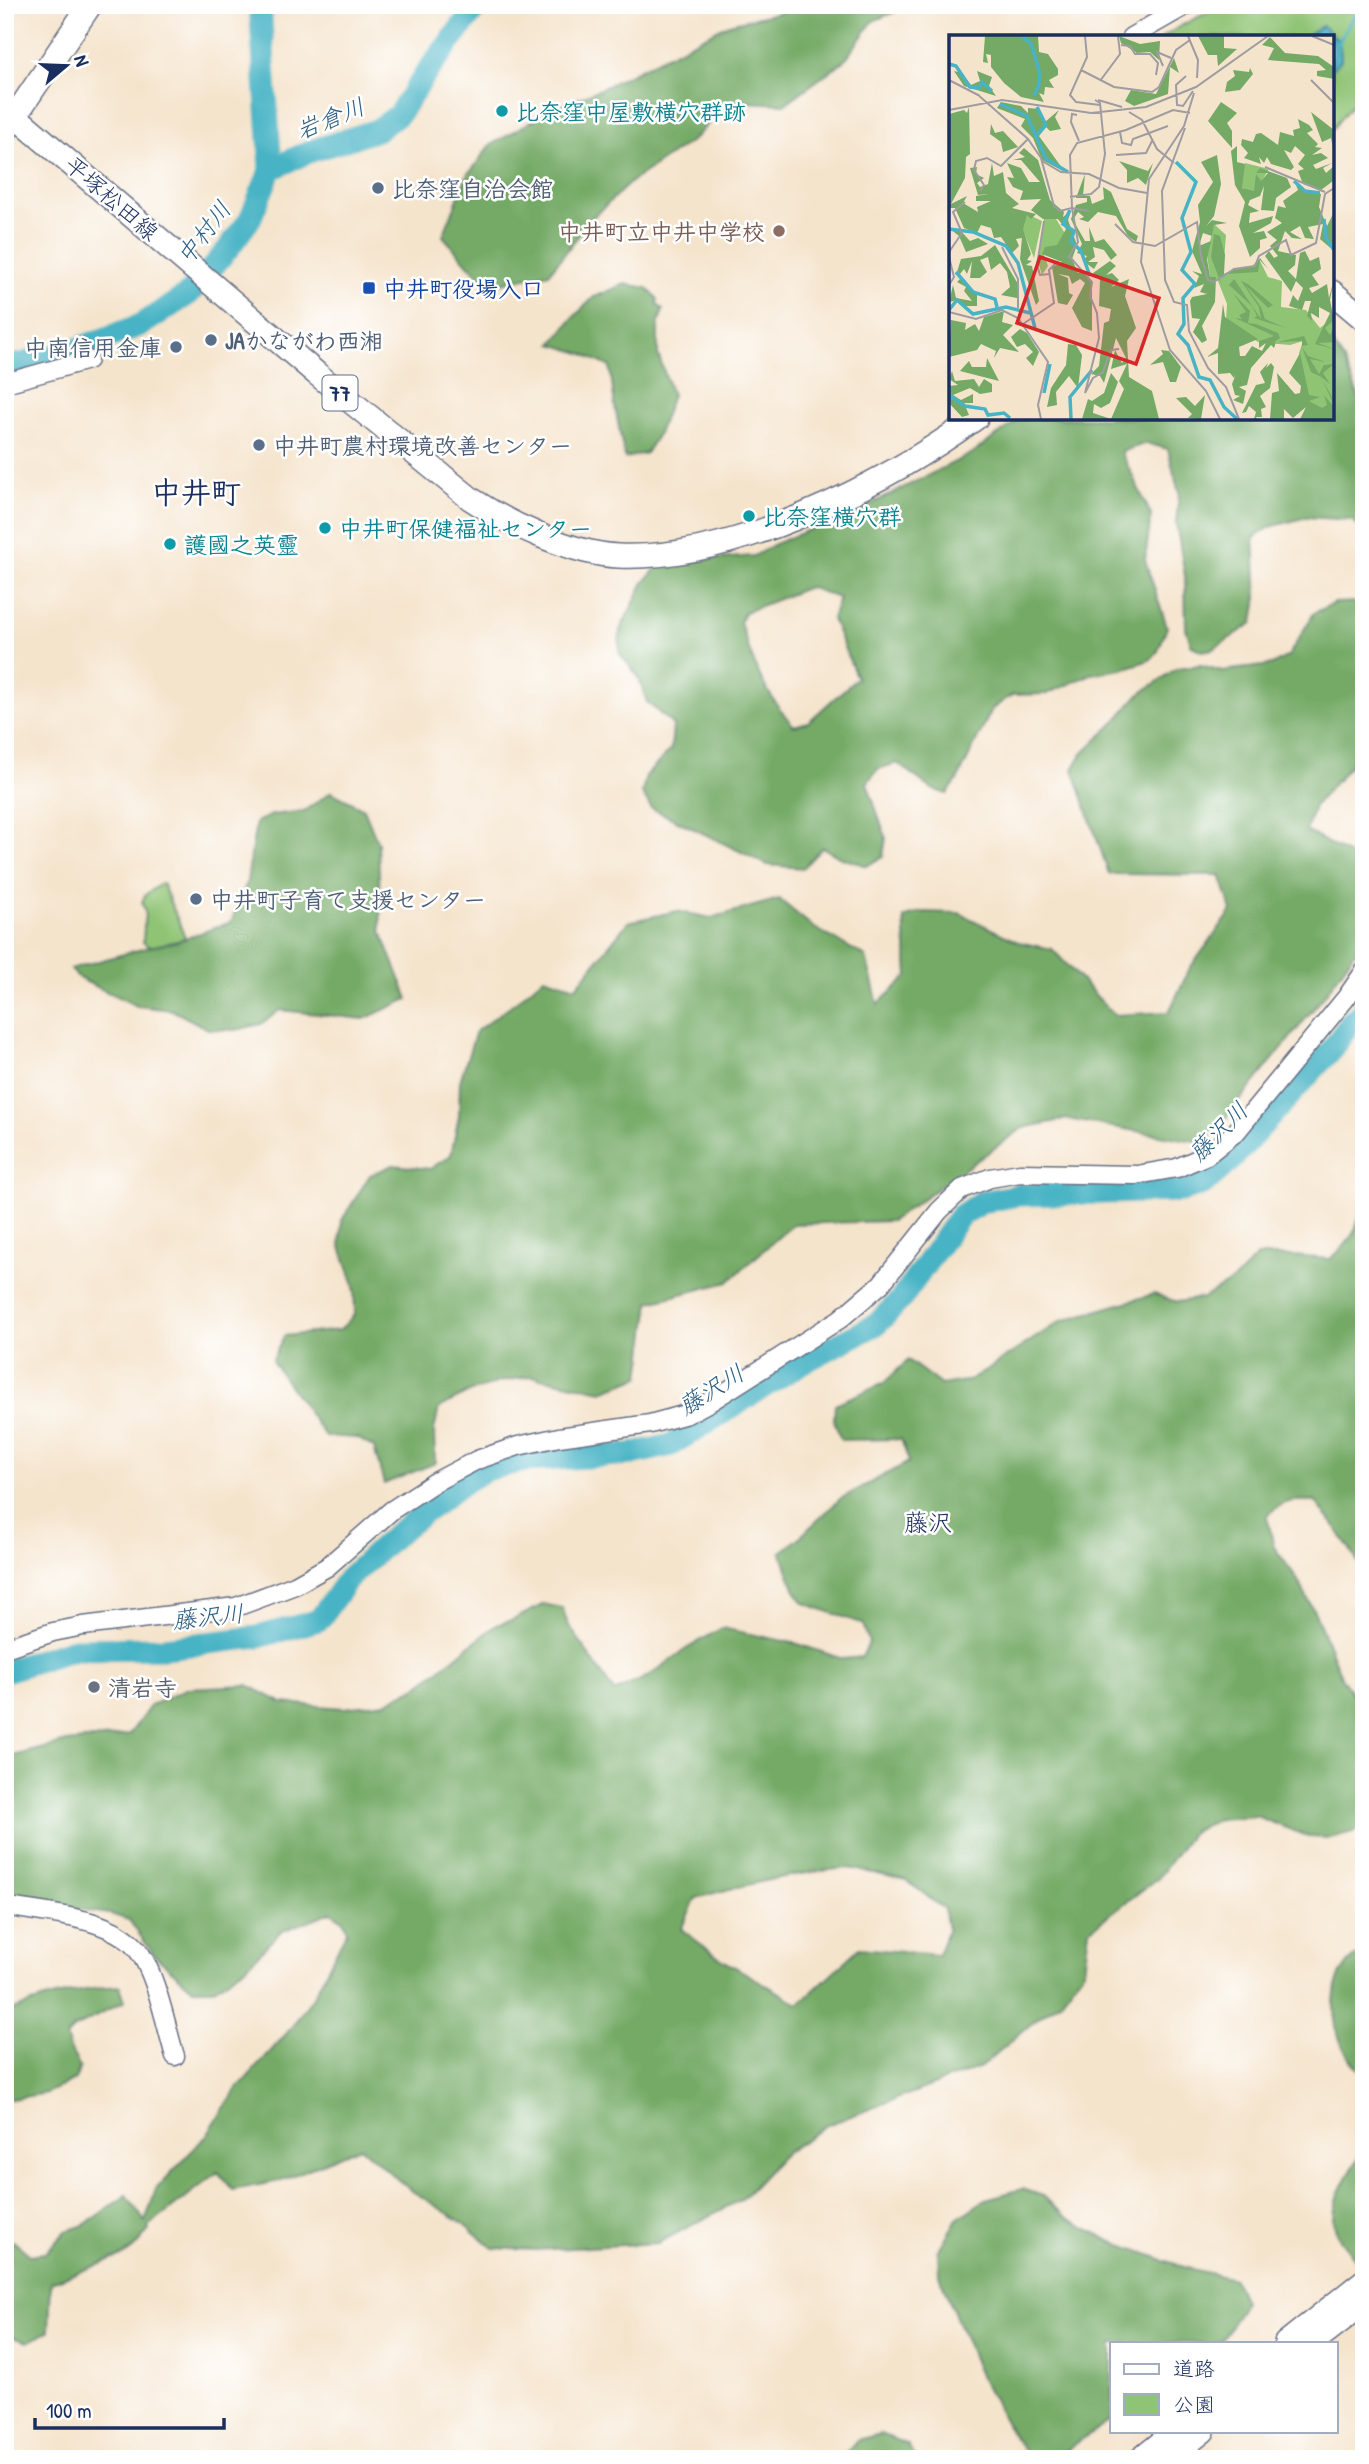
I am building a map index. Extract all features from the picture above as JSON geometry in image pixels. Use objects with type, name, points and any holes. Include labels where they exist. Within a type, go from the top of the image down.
[{"type":"main road","name":"平塚松田線","points":[[90,5],[10,123],[181,258],[327,383],[489,511],[529,530],[580,549],[604,554],[652,556],[726,542],[837,500],[893,471],[973,420]]},
{"type":"main road","points":[[1334,294],[1364,319]]},
{"type":"main road","points":[[1316,2333],[1364,2281]]},
{"type":"main road","points":[[1289,2342],[1316,2333],[1364,2303]]},
{"type":"main road","points":[[1141,2459],[1175,2432]]},
{"type":"main road","points":[[1168,2459],[1202,2432]]},
{"type":"street","points":[[1134,35],[1187,5]]},
{"type":"street","points":[[5,383],[88,359]]},
{"type":"street","points":[[5,1648],[53,1632],[83,1626],[236,1607],[295,1585],[327,1567],[392,1510],[435,1482],[477,1460],[518,1446],[559,1437],[650,1424],[687,1414],[840,1319],[881,1284],[939,1211],[961,1189],[990,1178],[1020,1173],[1137,1175],[1177,1168],[1208,1155],[1236,1132],[1346,998],[1364,972]]},
{"type":"street","points":[[5,1906],[97,1923],[120,1933],[138,1949],[149,1970],[175,2056]]},
{"type":"green space","points":[[798,5],[912,5],[873,21],[844,61],[785,104],[747,102],[717,114],[694,139],[632,181],[594,216],[549,273],[487,286],[443,236],[468,173],[489,146],[551,110],[605,87],[729,24],[785,11]]},
{"type":"green space","points":[[1223,5],[1364,5],[1364,90],[1334,127],[1334,35],[1166,35]]},
{"type":"green space","points":[[625,284],[647,288],[658,299],[657,304],[663,310],[658,325],[658,354],[672,395],[658,434],[646,453],[625,458],[610,367],[584,354],[552,344],[594,297]]},
{"type":"green space","points":[[1334,345],[1344,361],[1364,410],[1364,531],[1352,520],[1307,517],[1270,527],[1254,538],[1257,597],[1253,623],[1213,649],[1202,651],[1192,646],[1186,628],[1185,576],[1176,523],[1179,493],[1168,449],[1146,443],[1121,452],[1151,515],[1145,560],[1167,627],[1158,651],[1150,660],[1122,669],[1091,674],[1047,694],[1012,695],[992,709],[958,779],[947,794],[932,789],[897,763],[878,769],[867,783],[886,838],[883,856],[867,866],[839,857],[822,847],[803,868],[768,865],[651,808],[642,793],[646,776],[671,749],[673,725],[647,702],[638,676],[619,653],[620,630],[643,584],[657,567],[689,561],[754,556],[777,543],[865,507],[971,454],[1019,420],[1334,420]],"holes":[[[809,587],[839,598],[832,619],[857,678],[808,722],[794,726],[775,702],[761,677],[740,622],[745,612]]]},
{"type":"green space","points":[[1334,603],[1364,603],[1364,755],[1355,760],[1314,806],[1306,831],[1364,863],[1364,940],[1323,997],[1206,1143],[1067,1119],[1023,1128],[891,1221],[793,1224],[728,1282],[650,1302],[640,1377],[602,1391],[531,1376],[499,1382],[467,1393],[439,1408],[434,1430],[435,1463],[384,1484],[374,1448],[357,1438],[325,1436],[272,1361],[284,1336],[340,1330],[355,1314],[354,1285],[340,1244],[342,1220],[370,1175],[393,1165],[430,1169],[451,1155],[459,1116],[460,1081],[476,1031],[544,977],[576,987],[628,922],[677,911],[711,918],[779,899],[813,927],[866,957],[878,1004],[908,976],[904,918],[921,912],[959,913],[1018,942],[1052,949],[1114,1015],[1169,1012],[1190,968],[1232,911],[1220,875],[1109,874],[1073,769],[1082,754],[1136,697],[1177,668],[1201,665],[1222,671],[1272,665],[1289,655],[1314,613]]},
{"type":"green space","points":[[331,792],[364,809],[378,843],[381,931],[408,999],[364,1019],[280,1010],[261,1024],[236,1030],[208,1029],[172,1010],[137,1006],[80,979],[70,969],[178,941],[231,922],[247,882],[256,822],[272,815],[304,811]]},
{"type":"green space","points":[[162,883],[185,937],[149,947],[143,942],[145,911],[142,902],[145,895]]},
{"type":"green space","points":[[1364,1199],[1364,1571],[1315,1501],[1289,1502],[1267,1516],[1274,1547],[1296,1577],[1315,1613],[1342,1679],[1364,1710],[1364,1829],[1330,1838],[1309,1837],[1256,1816],[1218,1819],[1192,1832],[1158,1878],[1089,1930],[1084,1970],[1060,2002],[981,2067],[827,2125],[784,2154],[742,2199],[658,2243],[536,2250],[493,2248],[463,2223],[409,2189],[360,2147],[279,2181],[233,2190],[218,2172],[148,2227],[149,2230],[125,2255],[51,2282],[49,2331],[28,2342],[5,2335],[5,2240],[13,2241],[30,2255],[45,2253],[66,2231],[84,2225],[127,2195],[145,2222],[156,2189],[206,2136],[236,2090],[287,2033],[313,1997],[347,1931],[343,1920],[331,1912],[280,1932],[246,1967],[214,1989],[193,1989],[154,1955],[129,1920],[110,1914],[5,1898],[5,1758],[67,1742],[129,1735],[151,1705],[188,1688],[248,1685],[282,1703],[344,1708],[385,1703],[417,1687],[496,1625],[513,1620],[544,1604],[562,1608],[568,1624],[614,1692],[649,1676],[686,1649],[722,1628],[798,1644],[843,1659],[862,1657],[869,1643],[863,1624],[804,1603],[795,1591],[781,1552],[840,1499],[909,1462],[901,1439],[841,1440],[834,1420],[835,1404],[883,1384],[908,1360],[941,1385],[971,1380],[1061,1321],[1154,1294],[1177,1302],[1203,1298],[1235,1279],[1257,1256],[1330,1259],[1349,1240]],"holes":[[[849,1868],[906,1880],[944,1909],[948,1929],[938,1955],[859,1948],[799,2004],[718,1957],[681,1929],[696,1898],[772,1879]]]},
{"type":"green space","points":[[1364,1952],[1364,2077],[1342,2045],[1334,2006],[1338,1980],[1344,1969]]},
{"type":"green space","points":[[120,1986],[125,2001],[74,2028],[66,2037],[80,2067],[75,2080],[46,2093],[5,2100],[5,2014],[61,1995]]},
{"type":"green space","points":[[1364,2149],[1364,2263],[1359,2262],[1341,2241],[1334,2218],[1339,2194]]},
{"type":"green space","points":[[1022,2189],[1043,2196],[1066,2217],[1110,2241],[1184,2267],[1234,2279],[1244,2302],[1219,2342],[1110,2342],[1110,2420],[1056,2456],[1031,2459],[1012,2435],[981,2378],[939,2275],[938,2251],[957,2219],[986,2199]]},
{"type":"green space","points":[[881,2434],[908,2445],[916,2459],[840,2459],[857,2440]]},
{"type":"water","points":[[1322,26],[1334,35],[1307,35]]},
{"type":"water","points":[[1334,35],[1339,43],[1341,60],[1334,67]]},
{"type":"waterway","name":"中村川","points":[[5,368],[63,354],[141,325],[189,294],[250,219],[271,169],[260,5]]},
{"type":"waterway","name":"岩倉川","points":[[271,169],[311,151],[377,130],[398,115],[478,5]]},
{"type":"waterway","points":[[1339,43],[1359,10],[1364,10]]},
{"type":"waterway","name":"藤沢川","points":[[5,1671],[74,1649],[164,1648],[258,1637],[319,1620],[347,1580],[395,1535],[466,1481],[488,1469],[524,1461],[632,1454],[671,1445],[802,1363],[877,1324],[901,1299],[960,1216],[982,1202],[1018,1195],[1181,1191],[1205,1183],[1230,1161],[1364,1010]]},
{"type":"place","name":"比奈窪中屋敷横穴群跡","points":[[502,111]]},
{"type":"place","name":"比奈窪自治会館","points":[[378,188]]},
{"type":"place","name":"中井町立中井中学校","points":[[779,231]]},
{"type":"place","name":"中井町役場入口","points":[[369,288]]},
{"type":"place","name":"JAかながわ西湘","points":[[211,340]]},
{"type":"place","name":"中南信用金庫","points":[[176,347]]},
{"type":"place","name":"中井町農村環境改善センター","points":[[259,445]]},
{"type":"place","name":"比奈窪横穴群","points":[[749,516]]},
{"type":"place","name":"中井町保健福祉センター","points":[[325,528]]},
{"type":"place","name":"護國之英靈","points":[[170,544]]},
{"type":"place","name":"中井町子育て支援センター","points":[[196,899]]},
{"type":"place","name":"清岩寺","points":[[94,1687]]},
{"type":"district","name":"中井町","points":[[196,492]]},
{"type":"district","name":"藤沢","points":[[928,1522]]}]
